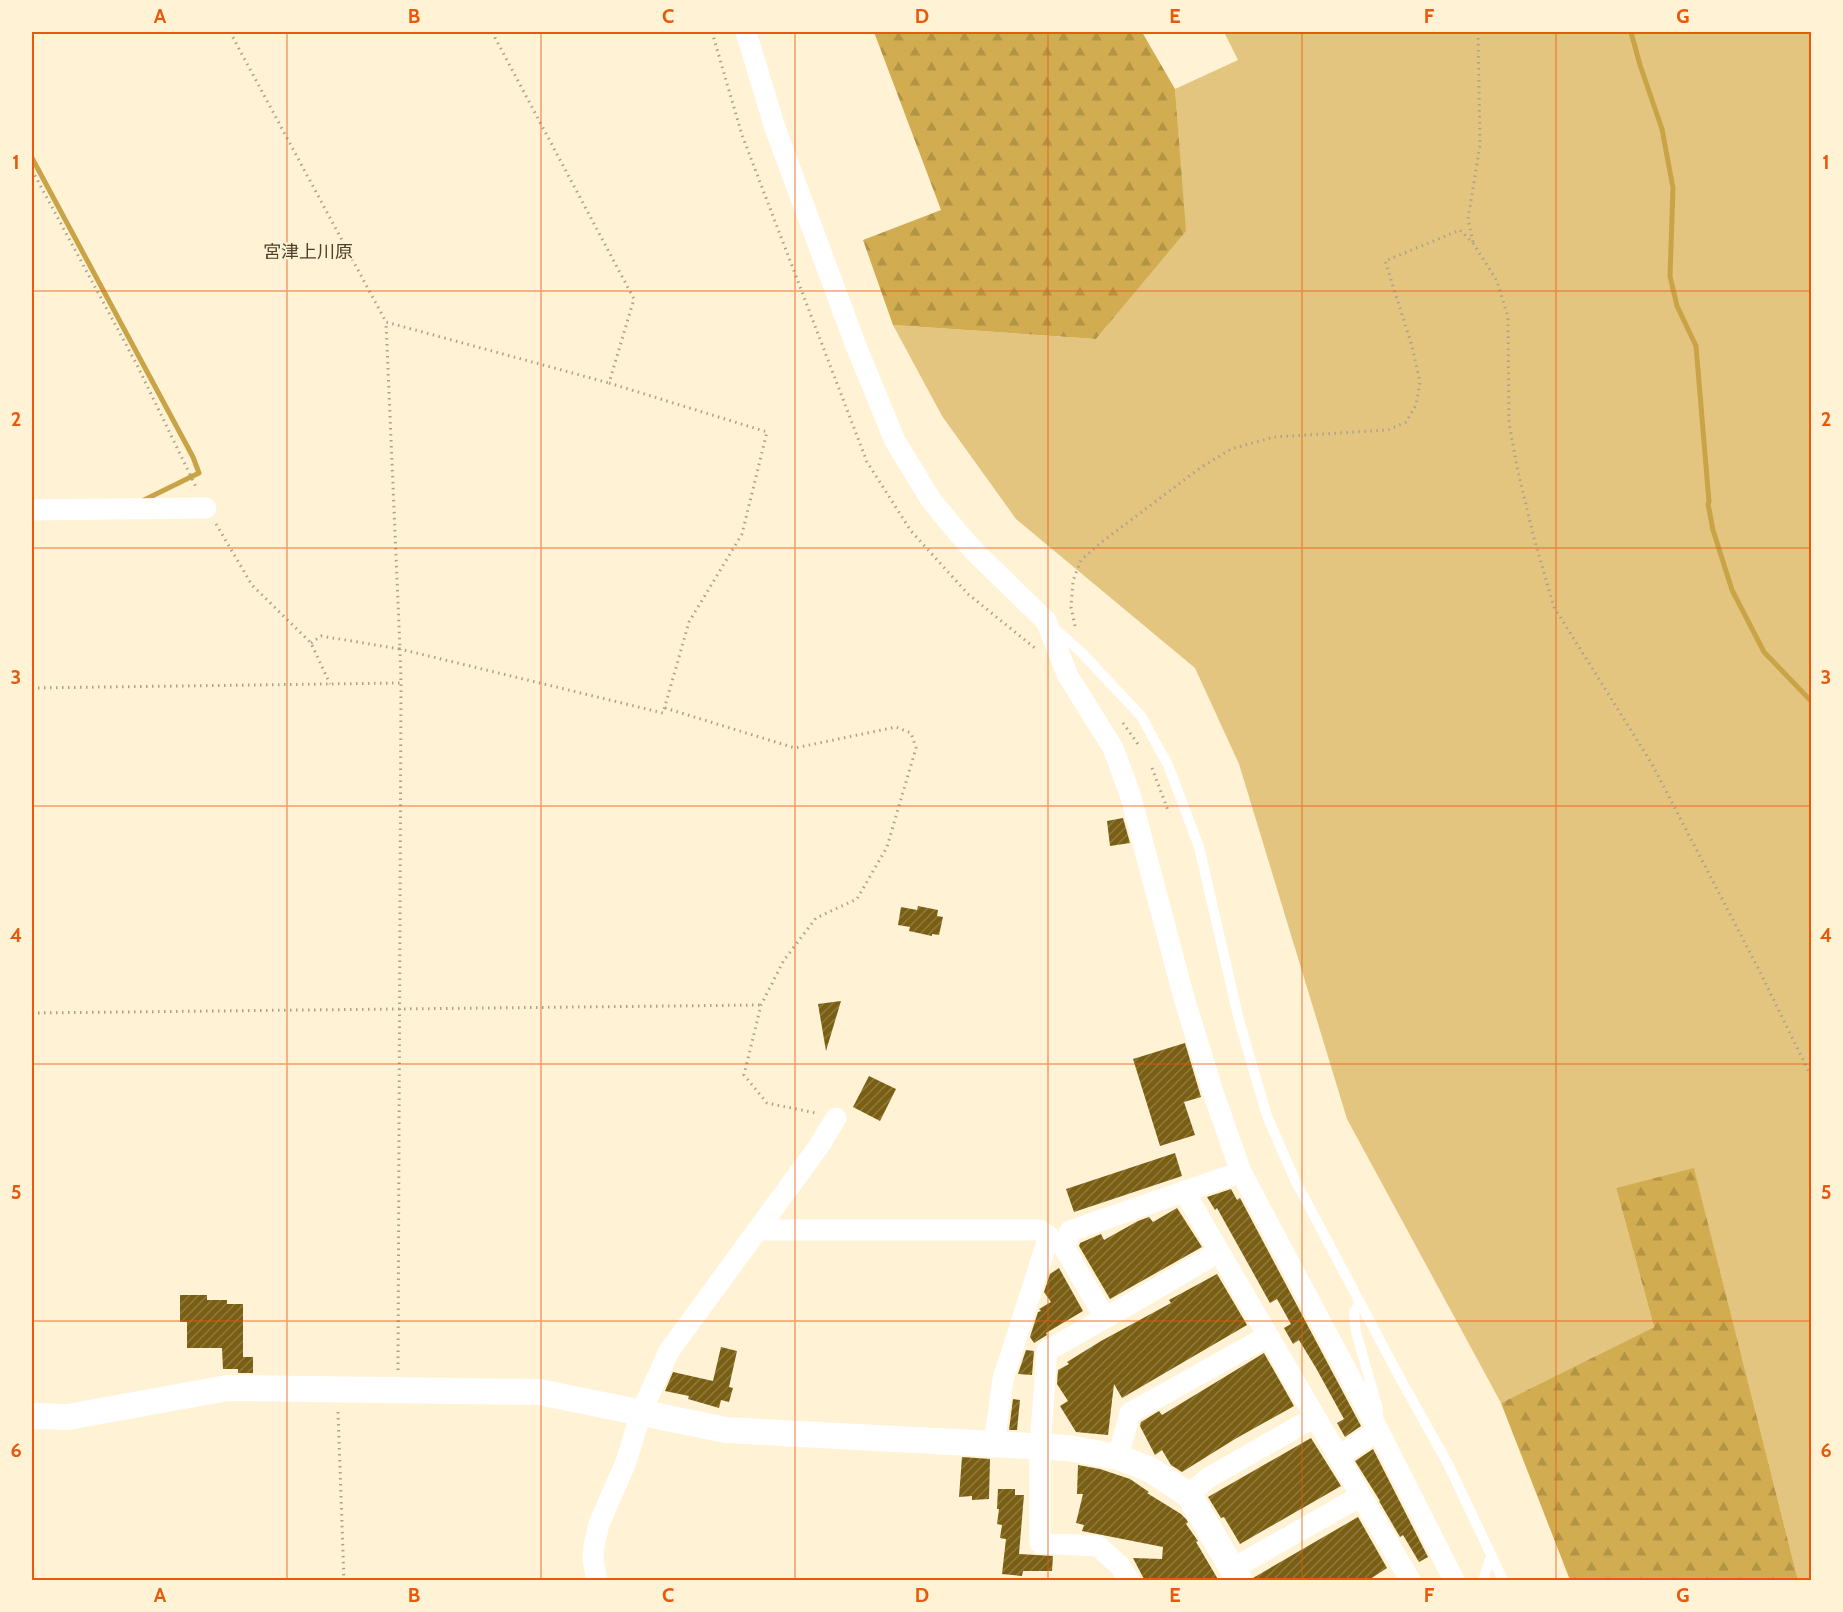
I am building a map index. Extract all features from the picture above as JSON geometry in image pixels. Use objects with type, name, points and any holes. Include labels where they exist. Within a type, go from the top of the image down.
[{"type":"street","points":[[747,32],[775,128],[856,346],[895,441],[931,500],[952,526],[976,554],[1046,621],[1068,676],[1113,748],[1130,794],[1184,998],[1241,1172],[1378,1430],[1454,1581]]},
{"type":"street","points":[[32,510],[206,508]]},
{"type":"street","points":[[597,1581],[593,1560],[596,1535],[627,1462],[641,1413],[669,1351],[759,1230],[819,1146],[836,1118]]},
{"type":"street","points":[[759,1230],[1040,1230],[1049,1236],[1070,1231],[1241,1172]]},
{"type":"street","points":[[1184,1191],[1407,1579]]},
{"type":"street","points":[[1070,1231],[1065,1249],[1105,1318]]},
{"type":"street","points":[[994,1444],[1003,1379],[1049,1236]]},
{"type":"street","points":[[1129,1581],[1120,1566],[1098,1546],[1040,1543],[1040,1447],[1047,1351],[1219,1252]]},
{"type":"street","points":[[1118,1457],[1130,1413],[1268,1336]]},
{"type":"street","points":[[32,1416],[69,1417],[227,1388],[539,1392],[726,1430],[1068,1448],[1118,1457],[1151,1470],[1189,1495],[1236,1575],[1361,1497]]},
{"type":"street","points":[[1189,1495],[1208,1478],[1315,1417]]},
{"type":"street","points":[[1338,1457],[1378,1430]]},
{"type":"lane","points":[[1046,621],[1081,652],[1141,716],[1168,765],[1199,847],[1239,1020],[1268,1116],[1296,1180],[1448,1464],[1503,1581]]},
{"type":"lane","points":[[1360,1303],[1354,1312],[1356,1332],[1378,1409],[1378,1430]]},
{"type":"lane","points":[[1483,1581],[1491,1556]]},
{"type":"path","points":[[230,32],[386,322],[401,683],[398,1389]]},
{"type":"path","points":[[492,32],[634,299],[609,382]]},
{"type":"path","points":[[1473,243],[1468,219],[1480,145],[1478,32]]},
{"type":"path","points":[[32,170],[137,365],[206,508],[252,585],[311,643],[330,684]]},
{"type":"path","points":[[1081,652],[1071,607],[1073,581],[1081,560],[1200,468],[1231,449],[1274,437],[1388,430],[1406,422],[1416,405],[1420,382],[1412,346],[1385,261],[1461,230],[1473,243],[1497,281],[1508,317],[1509,423],[1535,542],[1554,607],[1652,764],[1812,1078]]},
{"type":"path","points":[[311,643],[321,636],[400,649],[663,713],[689,622],[742,534],[767,432],[609,382],[386,322]]},
{"type":"path","points":[[32,688],[401,683]]},
{"type":"path","points":[[665,708],[795,748],[896,727],[911,733],[916,748],[887,847],[857,899],[816,918],[784,960],[761,1005],[744,1076],[767,1103],[836,1118]]},
{"type":"path","points":[[32,1013],[761,1005]]},
{"type":"path","points":[[337,1389],[344,1581]]},
{"type":"shaded area","points":[[1224,32],[1811,32],[1811,1580],[1798,1580],[1694,1169],[1616,1188],[1654,1327],[1501,1403],[1347,1119],[1239,764],[1195,668],[1016,519],[942,416],[893,325],[1096,339],[1185,231],[1175,89],[1238,60]]},
{"type":"green space","points":[[874,32],[1142,32],[1175,89],[1186,231],[1096,339],[893,325],[863,240],[941,210]]},
{"type":"green space","points":[[1694,1168],[1798,1580],[1570,1580],[1501,1403],[1654,1327],[1616,1188]]},
{"type":"building","points":[[1123,818],[1130,843],[1110,846],[1107,821]]},
{"type":"building","points":[[918,906],[938,910],[937,916],[943,917],[939,935],[932,934],[932,936],[909,931],[910,927],[898,925],[901,907],[917,910]]},
{"type":"building","points":[[841,1001],[826,1051],[818,1004]]},
{"type":"building","points":[[1185,1043],[1201,1097],[1184,1102],[1195,1135],[1160,1146],[1133,1059]]},
{"type":"building","points":[[869,1076],[896,1089],[880,1121],[853,1107]]},
{"type":"building","points":[[1175,1153],[1182,1176],[1074,1212],[1066,1189]]},
{"type":"building","points":[[1231,1189],[1237,1200],[1240,1198],[1361,1426],[1345,1437],[1337,1423],[1344,1419],[1299,1340],[1293,1344],[1284,1328],[1291,1324],[1277,1299],[1270,1303],[1217,1208],[1215,1210],[1207,1197]]},
{"type":"building","points":[[1177,1208],[1202,1247],[1110,1299],[1079,1246],[1080,1243],[1101,1234],[1104,1240],[1138,1221],[1149,1217],[1153,1222]]},
{"type":"building","points":[[1059,1268],[1083,1311],[1046,1333],[1047,1335],[1034,1343],[1030,1337],[1038,1312],[1041,1311],[1039,1309],[1051,1302],[1044,1292],[1050,1274]]},
{"type":"building","points":[[1217,1274],[1247,1325],[1122,1398],[1114,1384],[1108,1435],[1076,1432],[1060,1406],[1068,1401],[1057,1384],[1058,1370],[1101,1341],[1171,1303],[1169,1300]]},
{"type":"building","points":[[180,1295],[207,1295],[207,1300],[227,1300],[227,1304],[243,1304],[243,1357],[253,1357],[253,1373],[238,1373],[238,1369],[223,1369],[222,1348],[187,1348],[187,1322],[180,1322]]},
{"type":"building","points":[[721,1347],[737,1351],[729,1387],[733,1388],[729,1402],[721,1400],[719,1408],[688,1399],[689,1396],[665,1391],[673,1372],[713,1381]]},
{"type":"building","points":[[1026,1350],[1034,1351],[1032,1375],[1018,1374]]},
{"type":"building","points":[[1264,1353],[1294,1406],[1182,1472],[1171,1465],[1162,1450],[1155,1455],[1140,1426],[1141,1422],[1159,1411],[1162,1415]]},
{"type":"building","points":[[1013,1399],[1020,1400],[1017,1430],[1009,1430]]},
{"type":"building","points":[[1311,1438],[1341,1486],[1240,1544],[1224,1517],[1221,1518],[1208,1497]]},
{"type":"building","points":[[1373,1449],[1428,1557],[1419,1562],[1403,1535],[1400,1537],[1355,1461]]},
{"type":"building","points":[[962,1457],[990,1459],[989,1499],[972,1500],[972,1496],[959,1497]]},
{"type":"building","points":[[1078,1465],[1100,1469],[1130,1479],[1149,1492],[1147,1493],[1181,1514],[1188,1522],[1186,1524],[1198,1541],[1196,1542],[1219,1581],[1145,1581],[1133,1558],[1162,1559],[1163,1547],[1082,1531],[1084,1525],[1076,1523],[1083,1494],[1077,1494]]},
{"type":"building","points":[[998,1489],[1015,1489],[1015,1495],[1024,1495],[1019,1554],[1053,1556],[1052,1571],[1023,1571],[1022,1576],[1002,1574],[1006,1539],[1000,1538],[1002,1525],[997,1524]]},
{"type":"building","points":[[1358,1517],[1387,1568],[1367,1581],[1254,1581],[1253,1578]]},
{"type":"waterway","points":[[1631,32],[1662,129],[1673,188],[1670,276],[1677,306],[1696,346],[1708,504],[1713,530],[1732,590],[1764,652],[1812,702]]},
{"type":"waterway","points":[[32,158],[193,457],[199,473],[144,500]]},
{"type":"district","name":"宮津上川原","points":[[308,252]]}]
